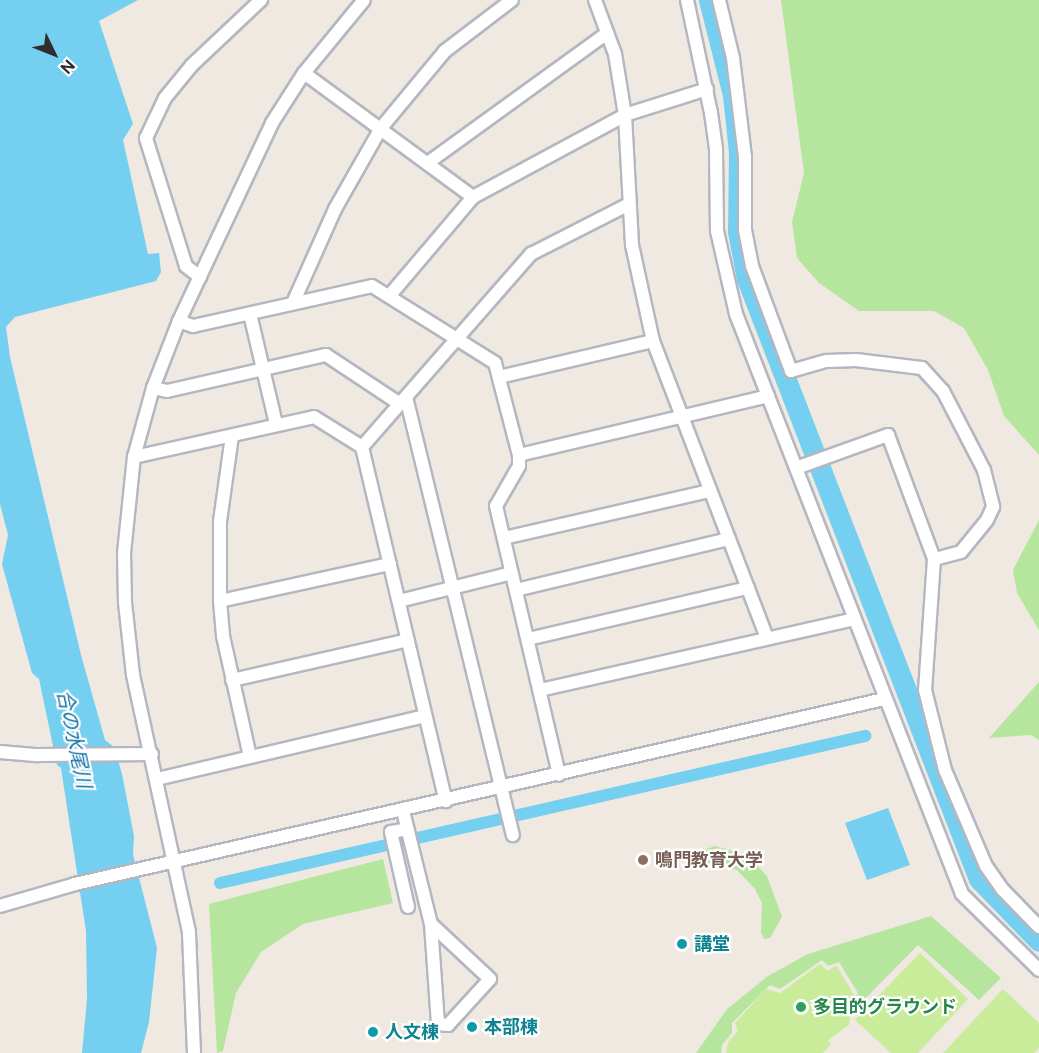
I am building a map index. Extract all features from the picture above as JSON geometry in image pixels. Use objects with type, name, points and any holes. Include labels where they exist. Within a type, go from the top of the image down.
[{"type":"street","points":[[200,277],[186,266],[146,138],[165,98],[192,65],[261,0]]},
{"type":"street","points":[[194,1053],[189,932],[177,863],[133,675],[124,603],[124,553],[134,457],[153,388],[179,321],[272,123],[304,73],[364,0]]},
{"type":"street","points":[[293,303],[335,209],[381,128],[445,51],[512,0]]},
{"type":"street","points":[[595,0],[615,54],[625,115],[632,245],[653,341],[767,638]]},
{"type":"street","points":[[687,0],[707,89],[716,150],[717,231],[723,270],[768,396],[884,699],[962,894],[1039,970]]},
{"type":"street","points":[[719,0],[734,58],[745,157],[745,230],[752,266],[790,371],[827,361],[856,360],[922,368],[943,391],[984,470],[993,507],[987,520],[961,552],[934,559]]},
{"type":"street","points":[[429,162],[607,33]]},
{"type":"street","points":[[304,73],[473,196]]},
{"type":"street","points":[[390,295],[473,196],[625,115],[707,89]]},
{"type":"street","points":[[362,447],[531,255],[629,204]]},
{"type":"street","points":[[179,321],[193,326],[372,286],[390,295],[495,363],[519,455],[519,466],[496,506],[560,775]]},
{"type":"street","points":[[250,314],[276,424]]},
{"type":"street","points":[[499,377],[653,341]]},
{"type":"street","points":[[153,388],[167,391],[326,355],[403,400],[455,587],[512,832]]},
{"type":"street","points":[[519,455],[683,418],[768,396]]},
{"type":"street","points":[[134,457],[314,417],[362,447],[446,801]]},
{"type":"street","points":[[796,468],[824,456],[888,435],[934,559],[925,690],[931,724],[945,770],[986,866],[1003,890],[1039,927]]},
{"type":"street","points":[[232,436],[234,446],[220,521],[220,601],[232,681],[250,757]]},
{"type":"street","points":[[504,538],[710,490]]},
{"type":"street","points":[[516,590],[729,539]]},
{"type":"street","points":[[220,601],[390,564]]},
{"type":"street","points":[[399,601],[512,573]]},
{"type":"street","points":[[528,639],[748,588]]},
{"type":"street","points":[[540,690],[854,619]]},
{"type":"street","points":[[232,681],[408,640]]},
{"type":"street","points":[[0,906],[75,884],[503,789],[884,699]]},
{"type":"street","points":[[157,779],[425,716]]},
{"type":"street","points":[[0,752],[52,755],[152,754]]},
{"type":"street","points":[[404,811],[431,924],[438,1024],[448,1025],[490,979],[431,924]]},
{"type":"street","points":[[408,830],[391,832],[408,907]]},
{"type":"green space","points":[[781,0],[1039,0],[1039,455],[1004,416],[988,370],[964,328],[934,311],[859,311],[819,283],[797,258],[792,222],[804,173]]},
{"type":"green space","points":[[1039,520],[1039,630],[1017,593],[1013,570]]},
{"type":"green space","points":[[1039,682],[1039,740],[1031,735],[989,738]]},
{"type":"green space","points":[[715,846],[747,855],[767,876],[782,917],[770,938],[764,939],[761,932],[762,903],[755,889],[737,870],[718,863],[703,863],[698,857],[697,852]]},
{"type":"green space","points":[[383,859],[393,903],[303,924],[261,952],[236,993],[223,1051],[217,1053],[209,904]]},
{"type":"green space","points":[[931,916],[1001,978],[979,1000],[918,945],[855,1009],[852,1002],[858,993],[839,962],[828,966],[822,960],[780,989],[770,985],[732,1023],[732,1033],[722,1045],[721,1053],[696,1053],[727,1009],[768,976],[808,954]]},
{"type":"green space","points":[[920,953],[968,999],[918,1053],[891,1053],[855,1020]]},
{"type":"green space","name":"多目的グラウンド","points":[[820,964],[828,971],[836,965],[854,995],[849,1025],[828,1040],[831,1044],[823,1053],[726,1053],[728,1042],[738,1031],[735,1023],[766,989],[780,993]]},
{"type":"green space","points":[[1003,989],[1039,1023],[1039,1048],[1034,1053],[943,1053]]},
{"type":"water","name":"合の水尾川","points":[[0,0],[138,0],[99,21],[133,124],[123,140],[148,254],[159,253],[161,272],[156,281],[15,317],[6,327],[10,357],[81,655],[105,740],[114,747],[122,774],[134,836],[133,854],[157,948],[149,1022],[141,1053],[82,1053],[87,999],[86,931],[61,768],[57,765],[39,679],[32,673],[2,564],[8,535],[0,504]]},
{"type":"water","points":[[888,808],[910,865],[867,880],[845,823]]},
{"type":"waterway","points":[[709,0],[733,95],[739,152],[738,231],[747,279],[979,879],[1039,941]]},
{"type":"waterway","points":[[220,883],[865,736]]},
{"type":"place","name":"鳴門教育大学","points":[[643,860]]},
{"type":"place","name":"講堂","points":[[682,944]]},
{"type":"place","name":"多目的グラウンド","points":[[801,1007]]},
{"type":"place","name":"本部棟","points":[[472,1027]]},
{"type":"place","name":"人文棟","points":[[373,1032]]}]
